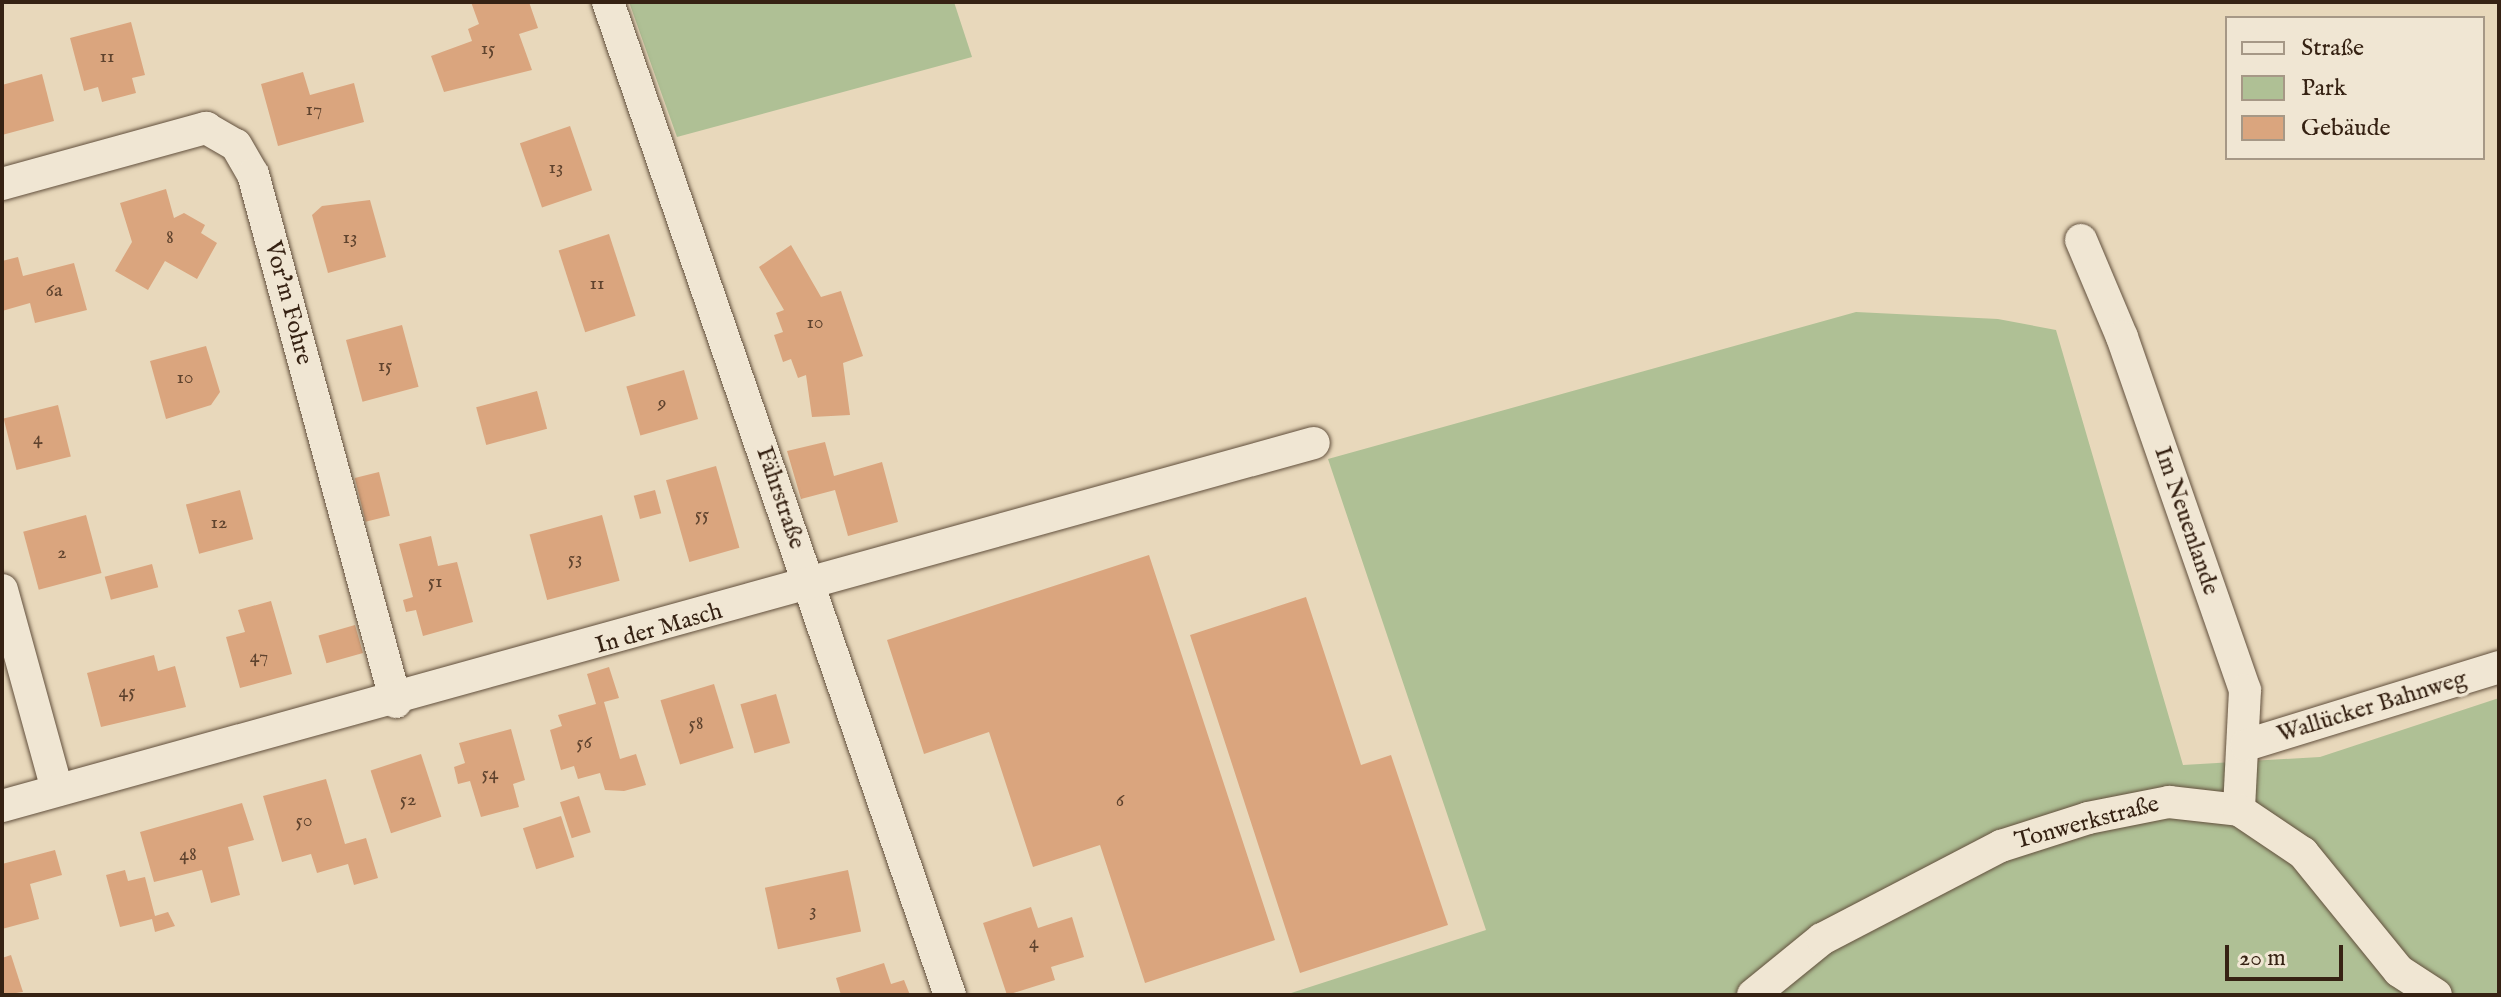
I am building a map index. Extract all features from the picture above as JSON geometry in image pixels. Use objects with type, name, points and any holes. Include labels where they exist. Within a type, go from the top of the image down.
[{"type":"street","name":"Fährstraße","points":[[608,2],[950,995]]},
{"type":"street","name":"Vor'm Fohre","points":[[2,184],[206,128],[236,145],[253,174],[396,702]]},
{"type":"street","name":"Im Neuenlande","points":[[2081,240],[2122,337],[2245,690],[2246,745],[2239,810]]},
{"type":"street","name":"In der Masch","points":[[2,806],[396,702],[1314,443]]},
{"type":"street","points":[[2,590],[57,790]]},
{"type":"street","name":"Wallücker Bahnweg","points":[[2246,745],[2499,667]]},
{"type":"street","name":"Tonwerkstraße","points":[[1753,995],[1822,939],[2001,846],[2088,818],[2169,802],[2239,810],[2303,853],[2399,971],[2436,995]]},
{"type":"green space","points":[[629,2],[954,2],[972,57],[677,137]]},
{"type":"green space","points":[[1856,312],[1998,319],[2056,330],[2183,765],[2320,757],[2499,698],[2499,995],[1285,995],[1486,930],[1328,459]]},
{"type":"building","points":[[471,2],[529,2],[538,28],[519,34],[532,70],[444,92],[431,56],[472,41],[468,29],[479,24]]},
{"type":"building","points":[[131,22],[145,75],[132,78],[136,93],[102,102],[98,87],[84,91],[70,38]]},
{"type":"building","points":[[303,72],[310,95],[354,83],[364,122],[278,146],[261,84]]},
{"type":"building","points":[[42,74],[54,121],[2,135],[2,85]]},
{"type":"building","points":[[570,126],[592,190],[542,208],[520,143]]},
{"type":"building","points":[[166,189],[174,218],[184,213],[205,225],[201,233],[217,243],[197,279],[165,261],[148,290],[115,271],[132,242],[120,203]]},
{"type":"building","points":[[370,200],[386,257],[328,273],[312,215],[322,206]]},
{"type":"building","points":[[609,234],[636,316],[585,332],[559,250]]},
{"type":"building","points":[[791,245],[821,297],[841,291],[863,356],[843,363],[850,415],[812,417],[806,375],[798,378],[791,359],[783,362],[774,335],[783,332],[776,313],[784,310],[759,267]]},
{"type":"building","points":[[18,257],[23,276],[74,263],[87,310],[35,323],[30,303],[2,311],[2,261]]},
{"type":"building","points":[[402,325],[419,387],[363,402],[346,340]]},
{"type":"building","points":[[206,346],[220,392],[211,405],[166,419],[150,361]]},
{"type":"building","points":[[684,370],[698,419],[640,436],[626,387]]},
{"type":"building","points":[[537,391],[547,429],[486,445],[476,407]]},
{"type":"building","points":[[58,405],[71,456],[16,470],[4,419]]},
{"type":"building","points":[[825,442],[834,476],[882,462],[898,522],[848,536],[835,490],[801,499],[787,451]]},
{"type":"building","points":[[716,466],[739,548],[689,562],[666,480]]},
{"type":"building","points":[[379,472],[390,516],[366,522],[355,478]]},
{"type":"building","points":[[240,490],[253,539],[199,554],[186,504]]},
{"type":"building","points":[[655,490],[661,513],[640,519],[634,496]]},
{"type":"building","points":[[86,515],[102,573],[39,590],[23,532]]},
{"type":"building","points":[[602,515],[620,581],[547,600],[530,534]]},
{"type":"building","points":[[431,536],[438,566],[457,562],[473,622],[423,636],[416,610],[406,612],[403,600],[413,597],[399,544]]},
{"type":"building","points":[[1149,555],[1275,940],[1145,983],[1100,845],[1033,867],[989,732],[924,754],[887,640]]},
{"type":"building","points":[[152,564],[158,587],[111,600],[105,577]]},
{"type":"building","points":[[1306,597],[1361,765],[1391,755],[1448,925],[1300,973],[1190,635]]},
{"type":"building","points":[[271,601],[292,674],[240,688],[226,637],[245,632],[238,610]]},
{"type":"building","points":[[355,625],[363,653],[326,663],[318,635]]},
{"type":"building","points":[[154,655],[158,671],[175,666],[186,707],[101,727],[87,673]]},
{"type":"building","points":[[609,667],[619,698],[604,702],[620,759],[636,754],[646,785],[624,791],[605,790],[600,773],[578,779],[574,766],[561,770],[550,730],[562,726],[558,715],[596,704],[587,674]]},
{"type":"building","points":[[714,684],[734,748],[680,764],[660,700]]},
{"type":"building","points":[[776,694],[790,743],[754,753],[740,704]]},
{"type":"building","points":[[511,729],[525,780],[513,784],[519,807],[481,817],[470,781],[458,784],[454,767],[465,763],[459,743]]},
{"type":"building","points":[[421,754],[441,817],[391,833],[371,770]]},
{"type":"building","points":[[326,779],[345,844],[366,838],[378,878],[354,885],[348,864],[317,873],[311,854],[282,862],[263,796]]},
{"type":"building","points":[[579,796],[591,832],[572,838],[560,802]]},
{"type":"building","points":[[242,803],[254,840],[228,847],[240,895],[211,903],[202,870],[154,882],[140,832]]},
{"type":"building","points":[[561,816],[574,857],[536,869],[523,828]]},
{"type":"building","points":[[55,850],[62,875],[30,884],[39,919],[2,929],[2,864]]},
{"type":"building","points":[[125,870],[128,881],[145,877],[155,916],[168,912],[175,926],[155,932],[152,919],[120,927],[106,875]]},
{"type":"building","points":[[848,870],[861,932],[778,949],[765,888]]},
{"type":"building","points":[[1031,907],[1038,928],[1072,917],[1084,957],[1051,967],[1055,980],[1007,995],[983,923]]},
{"type":"building","points":[[11,955],[23,992],[2,995],[2,958]]},
{"type":"building","points":[[884,963],[891,984],[904,980],[910,995],[841,995],[836,978]]}]
